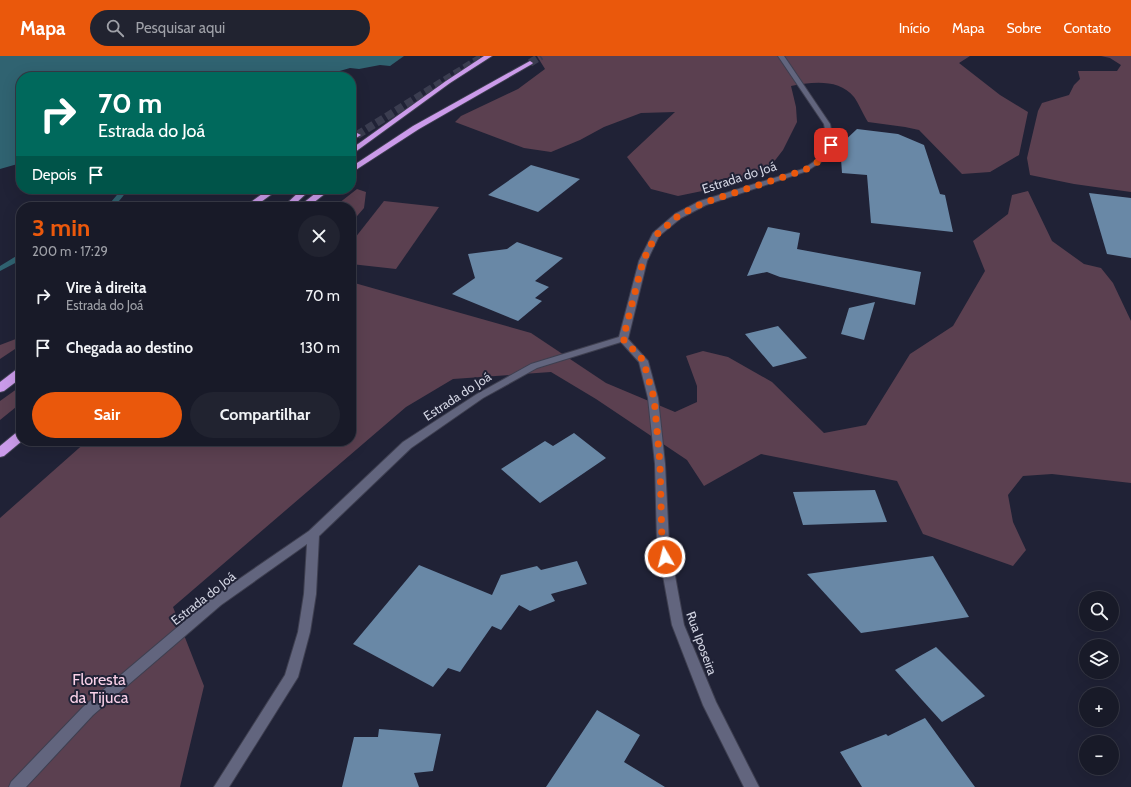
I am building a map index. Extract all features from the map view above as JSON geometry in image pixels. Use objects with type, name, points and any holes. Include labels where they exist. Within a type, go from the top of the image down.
[{"type":"highway","points":[[356,149],[406,111],[489,56]]},
{"type":"highway","points":[[356,167],[377,152],[414,129],[530,63]]},
{"type":"highway","points":[[256,202],[268,194]]},
{"type":"highway","points":[[292,202],[302,194]]},
{"type":"highway","points":[[309,202],[320,194]]},
{"type":"highway","points":[[0,388],[16,376]]},
{"type":"highway","points":[[0,453],[16,439]]},
{"type":"street","name":"Estrada do Joá","points":[[16,787],[88,711],[211,606],[313,534],[407,445],[480,396],[534,366],[623,339],[643,261],[656,235],[678,216],[703,203],[805,170],[824,158],[831,145],[827,124],[781,56]]},
{"type":"street","name":"Rua Iposeira","points":[[623,339],[643,360],[654,398],[660,464],[662,543],[678,625],[710,705],[752,787]]},
{"type":"street","points":[[221,787],[292,677],[304,632],[310,594],[313,534]]},
{"type":"green space","points":[[537,56],[970,56],[959,63],[1000,95],[1028,112],[1019,155],[990,172],[962,174],[919,130],[868,122],[854,97],[841,87],[824,83],[807,83],[791,86],[796,107],[797,122],[783,150],[773,163],[736,184],[678,196],[651,189],[627,157],[675,112],[641,113],[604,127],[580,140],[551,152],[524,148],[455,122],[461,116],[518,89],[545,69]]},
{"type":"green space","points":[[1101,56],[1131,56],[1131,192],[1074,184],[1030,175],[1027,158],[1038,111],[1042,103],[1069,95],[1074,85],[1080,79],[1078,71],[1117,71],[1121,65],[1110,58]]},
{"type":"green space","points":[[356,190],[366,192],[364,208],[356,217],[356,202],[340,202],[351,194],[356,194]]},
{"type":"green space","name":"Floresta da Tijuca","points":[[1028,191],[1052,241],[1084,264],[1101,268],[1113,283],[1131,321],[1131,483],[1052,474],[1023,476],[1008,495],[1013,522],[1026,550],[1013,566],[923,534],[897,481],[761,454],[704,486],[687,460],[596,399],[551,372],[453,379],[406,407],[173,607],[204,686],[180,787],[0,787],[0,518],[81,446],[356,446],[356,283],[531,333],[606,383],[675,412],[697,402],[697,386],[686,356],[703,351],[728,357],[772,382],[824,433],[866,425],[910,354],[953,326],[985,271],[973,241],[1008,214],[1012,195]]},
{"type":"green space","points":[[384,201],[439,207],[396,269],[356,265],[356,237]]},
{"type":"green space","points":[[16,339],[16,348],[0,359],[0,345]]},
{"type":"green space","points":[[16,390],[16,407],[0,420],[0,401]]},
{"type":"water","points":[[0,56],[404,56],[390,66],[380,65],[359,69],[350,68],[336,72],[16,72],[16,164],[0,169]]},
{"type":"building","points":[[857,129],[898,134],[924,145],[940,194],[945,195],[953,232],[871,223],[867,175],[842,173],[840,145]]},
{"type":"building","points":[[531,165],[580,179],[538,212],[488,195]]},
{"type":"building","points":[[1089,193],[1131,198],[1131,258],[1107,254]]},
{"type":"building","points":[[768,227],[800,233],[797,249],[921,272],[915,305],[780,277],[767,272],[747,276]]},
{"type":"building","points":[[517,242],[563,258],[535,281],[549,287],[535,298],[542,301],[518,321],[452,294],[475,278],[468,254],[507,249]]},
{"type":"building","points":[[875,302],[864,340],[841,334],[849,308]]},
{"type":"building","points":[[778,326],[807,358],[773,367],[745,334]]},
{"type":"building","points":[[574,433],[606,458],[540,503],[501,469],[545,441],[553,446]]},
{"type":"building","points":[[875,490],[887,522],[803,525],[793,492]]},
{"type":"building","points":[[933,556],[969,617],[861,633],[807,574]]},
{"type":"building","points":[[577,561],[587,584],[551,594],[555,601],[530,611],[519,605],[501,630],[492,626],[460,672],[448,668],[433,687],[353,644],[419,565],[492,595],[501,575],[537,566],[541,570]]},
{"type":"building","points":[[936,647],[985,696],[942,722],[895,670]]},
{"type":"building","points":[[597,710],[640,735],[624,762],[665,787],[546,787]]},
{"type":"building","points":[[925,718],[975,787],[862,787],[840,752],[886,734],[888,736]]},
{"type":"building","points":[[379,729],[441,734],[433,771],[414,773],[419,787],[342,787],[354,737],[378,737]]},
{"type":"waterway","points":[[114,202],[121,194]]},
{"type":"waterway","points":[[0,269],[16,260]]},
{"type":"tunnel","points":[[357,135],[484,56]]},
{"type":"tunnel","points":[[530,63],[541,56]]},
{"type":"route","points":[[665,557],[662,543],[660,464],[654,398],[643,360],[623,339],[643,261],[656,235],[678,216],[703,203],[805,170],[824,158],[831,145]]}]
